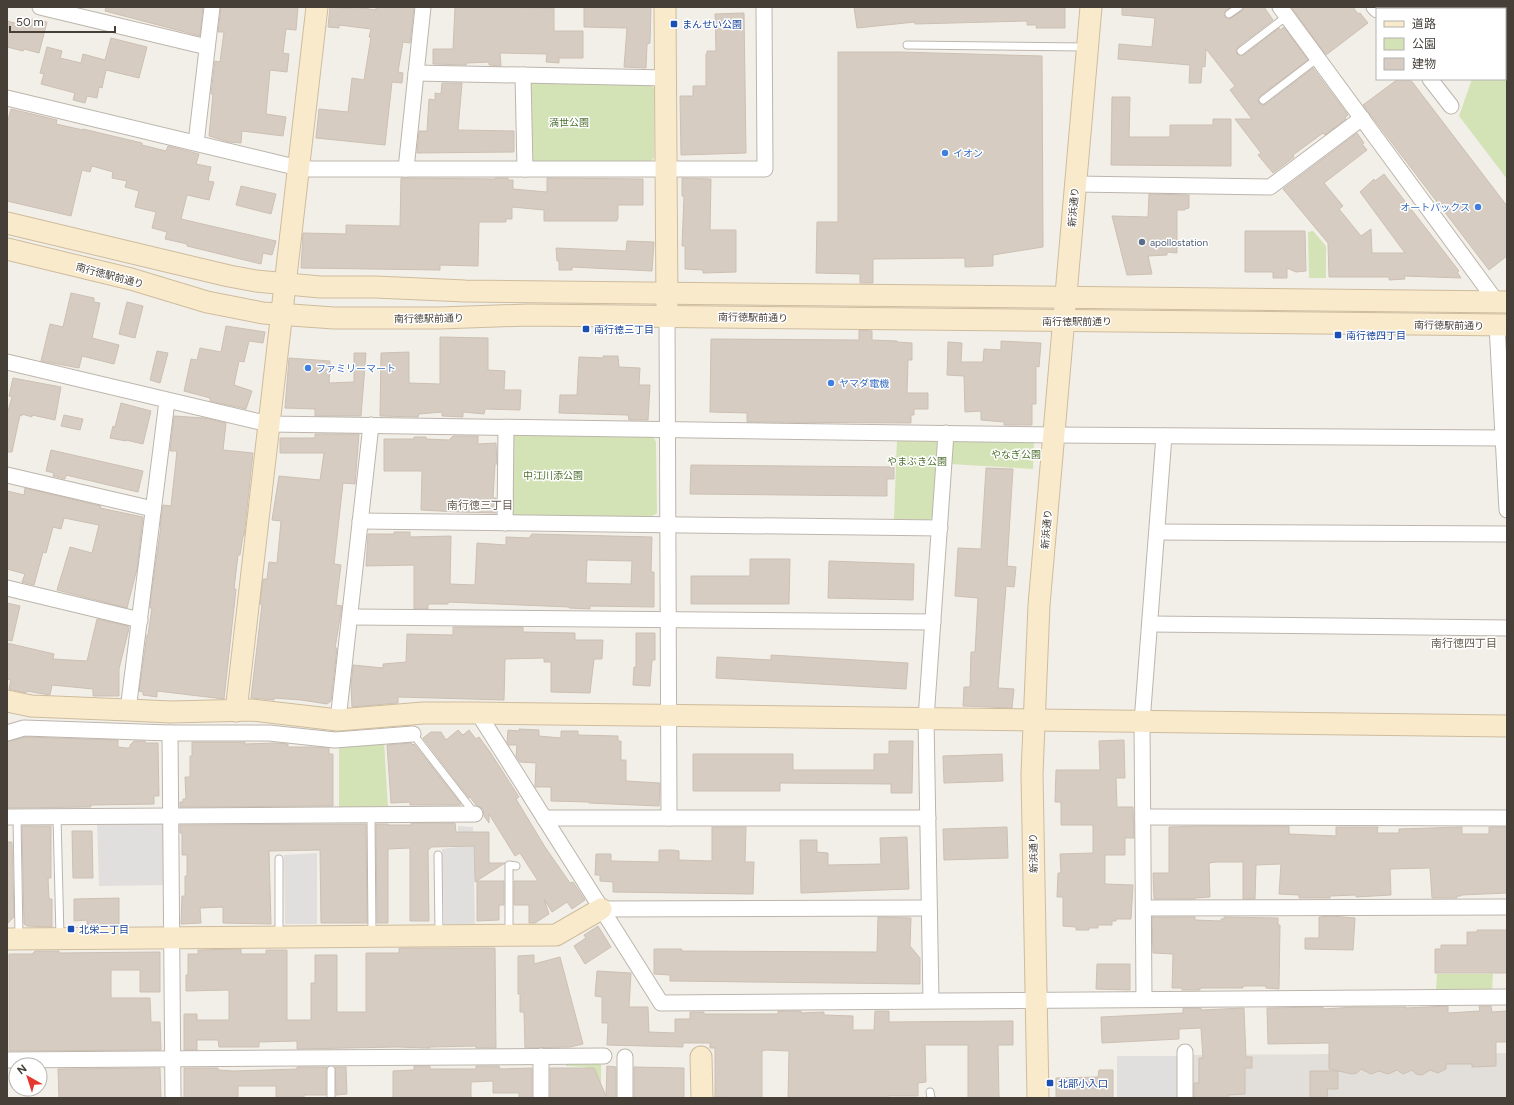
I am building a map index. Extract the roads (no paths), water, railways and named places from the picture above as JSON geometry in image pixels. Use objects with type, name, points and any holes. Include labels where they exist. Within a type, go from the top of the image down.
[{"type":"street","points":[[40,7],[207,47]]},
{"type":"street","points":[[196,143],[212,7]]},
{"type":"street","points":[[236,711],[317,7]]},
{"type":"street","points":[[406,169],[423,7]]},
{"type":"street","points":[[666,7],[669,818]]},
{"type":"street","points":[[7,98],[299,168],[309,169],[765,169],[764,7]]},
{"type":"street","name":"新浜通り","points":[[1038,1098],[1032,774],[1039,605],[1091,7]]},
{"type":"street","points":[[1283,12],[1501,301]]},
{"type":"street","points":[[416,73],[666,78]]},
{"type":"street","points":[[523,75],[525,169]]},
{"type":"street","points":[[1431,80],[1451,106]]},
{"type":"street","points":[[1075,184],[1270,187],[1362,118]]},
{"type":"street","points":[[7,223],[229,276],[285,284],[446,291],[1501,301]]},
{"type":"street","name":"南行徳駅前通り","points":[[7,249],[131,279],[188,298],[245,310],[282,315],[342,318],[440,318],[528,315],[1502,325]]},
{"type":"street","points":[[1502,325],[1507,510]]},
{"type":"street","points":[[7,362],[269,424],[1164,436],[1505,444]]},
{"type":"street","points":[[128,710],[167,401]]},
{"type":"street","points":[[338,720],[371,425]]},
{"type":"street","points":[[505,523],[506,427]]},
{"type":"street","points":[[931,1000],[926,719],[946,433]]},
{"type":"street","points":[[1144,999],[1142,722],[1164,436]]},
{"type":"street","points":[[7,475],[153,510]]},
{"type":"street","points":[[360,521],[940,528]]},
{"type":"street","points":[[1157,532],[1507,534]]},
{"type":"street","points":[[7,588],[140,620]]},
{"type":"street","points":[[350,617],[933,622]]},
{"type":"street","points":[[1150,624],[1507,628]]},
{"type":"street","points":[[7,701],[31,706],[171,712],[274,712],[338,720],[422,714],[478,714],[1507,726]]},
{"type":"street","points":[[478,714],[661,1003],[1507,997]]},
{"type":"street","points":[[7,732],[24,728],[170,733],[269,733],[335,740],[412,734]]},
{"type":"street","points":[[170,733],[172,1098]]},
{"type":"street","points":[[12,817],[475,814]]},
{"type":"street","points":[[1143,817],[1507,818]]},
{"type":"street","points":[[544,818],[928,818]]},
{"type":"street","points":[[1144,908],[1507,907]]},
{"type":"street","points":[[13,939],[556,935],[601,909],[929,908]]},
{"type":"street","points":[[1185,1052],[1185,1098]]},
{"type":"street","points":[[541,1056],[541,1098]]},
{"type":"street","points":[[7,1060],[604,1056]]},
{"type":"street","points":[[701,1057],[702,1098]]},
{"type":"street","points":[[625,1058],[625,1098]]},
{"type":"lane","points":[[1229,14],[1239,7]]},
{"type":"lane","points":[[1241,51],[1283,12]]},
{"type":"lane","points":[[907,45],[1087,47]]},
{"type":"lane","points":[[1263,100],[1318,58]]},
{"type":"lane","points":[[412,734],[475,814]]},
{"type":"lane","points":[[371,815],[372,936]]},
{"type":"lane","points":[[12,817],[13,939]]},
{"type":"lane","points":[[57,817],[60,938]]},
{"type":"lane","points":[[438,855],[439,936]]},
{"type":"lane","points":[[279,859],[279,937]]},
{"type":"lane","points":[[509,936],[509,865],[516,866]]},
{"type":"lane","points":[[330,1070],[331,1098]]},
{"type":"place","name":"まんせい公園","points":[[674,24]]},
{"type":"place","name":"イオン","points":[[945,153]]},
{"type":"place","name":"オートバックス","points":[[1478,207]]},
{"type":"place","name":"apollostation","points":[[1142,242]]},
{"type":"place","name":"南行徳三丁目","points":[[586,329]]},
{"type":"place","name":"南行徳四丁目","points":[[1338,335]]},
{"type":"place","name":"ファミリーマート","points":[[308,368]]},
{"type":"place","name":"ヤマダ電機","points":[[831,383]]},
{"type":"place","name":"北栄二丁目","points":[[71,929]]},
{"type":"place","name":"北部小入口","points":[[1050,1083]]},
{"type":"district","name":"南行徳三丁目","points":[[480,505]]},
{"type":"district","name":"南行徳四丁目","points":[[1464,643]]},
{"type":"park label","name":"満世公園","points":[[569,122]]},
{"type":"park label","name":"やなぎ公園","points":[[1016,454]]},
{"type":"park label","name":"やまぶき公園","points":[[917,461]]},
{"type":"park label","name":"中江川添公園","points":[[553,475]]}]
